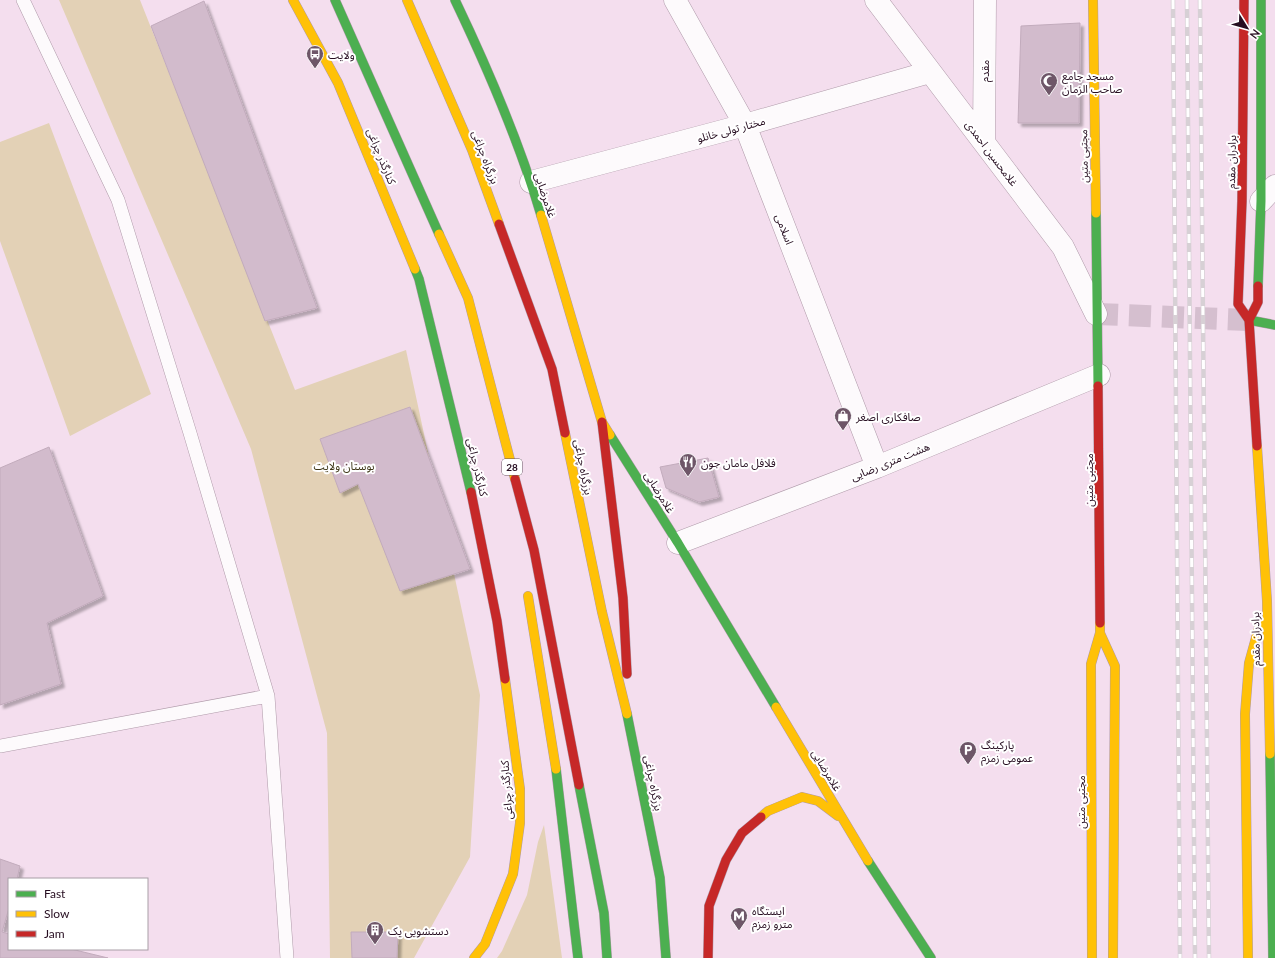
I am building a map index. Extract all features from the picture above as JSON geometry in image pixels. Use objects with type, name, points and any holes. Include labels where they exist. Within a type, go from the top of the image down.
[{"type":"main road","name":"کنارگذر چراغی","points":[[293,0],[338,83],[419,279],[465,463],[498,621],[520,789],[520,823],[513,874],[485,944],[474,958]]},
{"type":"main road","name":"28","points":[[336,0],[468,298],[534,550],[604,913],[607,958]]},
{"type":"main road","name":"بزرگراه چراغی","points":[[407,0],[472,150],[552,369],[602,612],[631,729],[660,878],[666,958]]},
{"type":"main road","name":"غلامرضایی","points":[[455,0],[481,56],[531,182],[602,422],[678,543],[871,866],[930,958]]},
{"type":"main road","name":"مجتبی متین","points":[[1092,958],[1091,664],[1100,633],[1099,375],[1096,314],[1093,0]]},
{"type":"main road","name":"برادران مقدم","points":[[1244,0],[1260,30],[1260,196],[1238,304],[1249,320],[1271,602],[1272,958]]},
{"type":"main road","name":"برادران مقدم","points":[[1249,320],[1258,302],[1261,0]]},
{"type":"main road","points":[[1249,320],[1275,325]]},
{"type":"main road","points":[[602,422],[623,598],[631,729]]},
{"type":"main road","points":[[528,570],[534,550]]},
{"type":"main road","points":[[527,585],[560,791],[578,958]]},
{"type":"main road","points":[[1248,958],[1245,714],[1249,663],[1271,602]]},
{"type":"main road","points":[[1100,633],[1115,666],[1113,958]]},
{"type":"main road","points":[[708,958],[709,906],[726,860],[742,833],[768,811],[802,797],[818,801],[843,820]]},
{"type":"street","name":"اسلامی","points":[[675,0],[745,125],[877,467]]},
{"type":"street","name":"غلامحسین احمدی","points":[[876,0],[1063,247],[1096,314]]},
{"type":"street","name":"مقدم","points":[[984,142],[985,0]]},
{"type":"street","name":"مختار تولی خانلو","points":[[531,182],[745,125],[930,72]]},
{"type":"street","name":"هشت متری رضایی","points":[[678,543],[877,467],[1099,375]]},
{"type":"street","points":[[1271,602],[1275,577]]},
{"type":"lane","points":[[24,0],[118,200],[192,440],[268,696],[287,958]]},
{"type":"lane","points":[[0,746],[268,696]]},
{"type":"green space","name":"بوستان ولایت","points":[[59,0],[140,0],[295,390],[406,350],[480,695],[470,857],[414,958],[330,958],[327,733],[251,449]]},
{"type":"green space","points":[[49,123],[151,394],[70,436],[0,241],[0,142]]},
{"type":"green space","points":[[544,825],[562,958],[497,958],[502,951],[527,895],[538,842]]},
{"type":"building","points":[[204,1],[317,308],[265,321],[151,26]]},
{"type":"building","name":"مسجد جامع صاحب الزمان","points":[[1080,23],[1079,123],[1018,123],[1021,26]]},
{"type":"building","points":[[410,407],[470,569],[400,591],[358,484],[340,493],[320,439]]},
{"type":"building","points":[[49,447],[103,596],[47,623],[61,684],[0,705],[0,468]]},
{"type":"building","name":"فلافل مامان جون","points":[[708,458],[719,497],[699,502],[666,488],[660,467]]},
{"type":"building","points":[[0,859],[20,866],[17,878],[8,878],[8,911],[2,932],[8,934],[8,950],[75,950],[108,958],[0,958]]},
{"type":"building","name":"دستشویی یک","points":[[351,932],[398,932],[397,958],[352,958]]},
{"type":"tunnel","points":[[1096,314],[1249,320]]},
{"type":"railway","points":[[1173,0],[1180,958]]},
{"type":"railway","points":[[1187,0],[1195,958]]},
{"type":"railway","points":[[1200,0],[1209,958]]},
{"type":"traffic: fast","points":[[335,0],[439,234]]},
{"type":"traffic: fast","points":[[455,0],[479,52],[513,133],[541,215]]},
{"type":"traffic: fast","points":[[1258,286],[1261,201],[1261,0]]},
{"type":"traffic: fast","points":[[1096,213],[1098,386]]},
{"type":"traffic: fast","points":[[415,269],[419,279],[471,492]]},
{"type":"traffic: fast","points":[[1249,320],[1275,325]]},
{"type":"traffic: fast","points":[[610,435],[678,543],[776,707]]},
{"type":"traffic: fast","points":[[627,714],[660,878],[666,958]]},
{"type":"traffic: fast","points":[[1270,754],[1273,958]]},
{"type":"traffic: fast","points":[[556,769],[578,958]]},
{"type":"traffic: fast","points":[[579,785],[604,913],[607,958]]},
{"type":"traffic: fast","points":[[868,861],[931,958]]},
{"type":"traffic: slow","points":[[293,0],[338,83],[415,269]]},
{"type":"traffic: slow","points":[[407,0],[472,150],[499,224]]},
{"type":"traffic: slow","points":[[1093,0],[1096,213]]},
{"type":"traffic: slow","points":[[541,215],[602,422],[610,435]]},
{"type":"traffic: slow","points":[[439,234],[468,298],[515,479]]},
{"type":"traffic: slow","points":[[565,433],[602,612],[627,714]]},
{"type":"traffic: slow","points":[[1257,446],[1267,601],[1270,754]]},
{"type":"traffic: slow","points":[[528,596],[556,769]]},
{"type":"traffic: slow","points":[[1092,958],[1091,664],[1100,633],[1100,623]]},
{"type":"traffic: slow","points":[[1248,958],[1245,714],[1249,663],[1260,623]]},
{"type":"traffic: slow","points":[[1100,633],[1115,666],[1113,958]]},
{"type":"traffic: slow","points":[[474,958],[485,944],[513,874],[520,823],[520,789],[505,679]]},
{"type":"traffic: slow","points":[[776,707],[868,861]]},
{"type":"traffic: slow","points":[[761,817],[768,811],[802,797],[818,801],[838,816]]},
{"type":"traffic: jam","points":[[1244,0],[1242,201],[1238,304],[1249,320]]},
{"type":"traffic: jam","points":[[499,224],[552,369],[565,433]]},
{"type":"traffic: jam","points":[[1257,446],[1249,320],[1258,302],[1258,286]]},
{"type":"traffic: jam","points":[[1098,386],[1100,623]]},
{"type":"traffic: jam","points":[[602,422],[623,598],[627,674]]},
{"type":"traffic: jam","points":[[515,479],[534,550],[579,785]]},
{"type":"traffic: jam","points":[[471,492],[497,621],[505,679]]},
{"type":"traffic: jam","points":[[708,958],[709,906],[726,860],[742,833],[761,817]]},
{"type":"place","name":"ولایت","points":[[315,69]]},
{"type":"place","name":"مسجد جامع صاحب الزمان","points":[[1049,96]]},
{"type":"place","name":"صافکاری اصغر","points":[[843,431]]},
{"type":"place","name":"فلافل مامان جون","points":[[688,477]]},
{"type":"place","name":"پارکینگ عمومی زمزم","points":[[968,765]]},
{"type":"place","name":"ایستگاه مترو زمزم","points":[[739,931]]},
{"type":"place","name":"دستشویی یک","points":[[375,945]]}]
